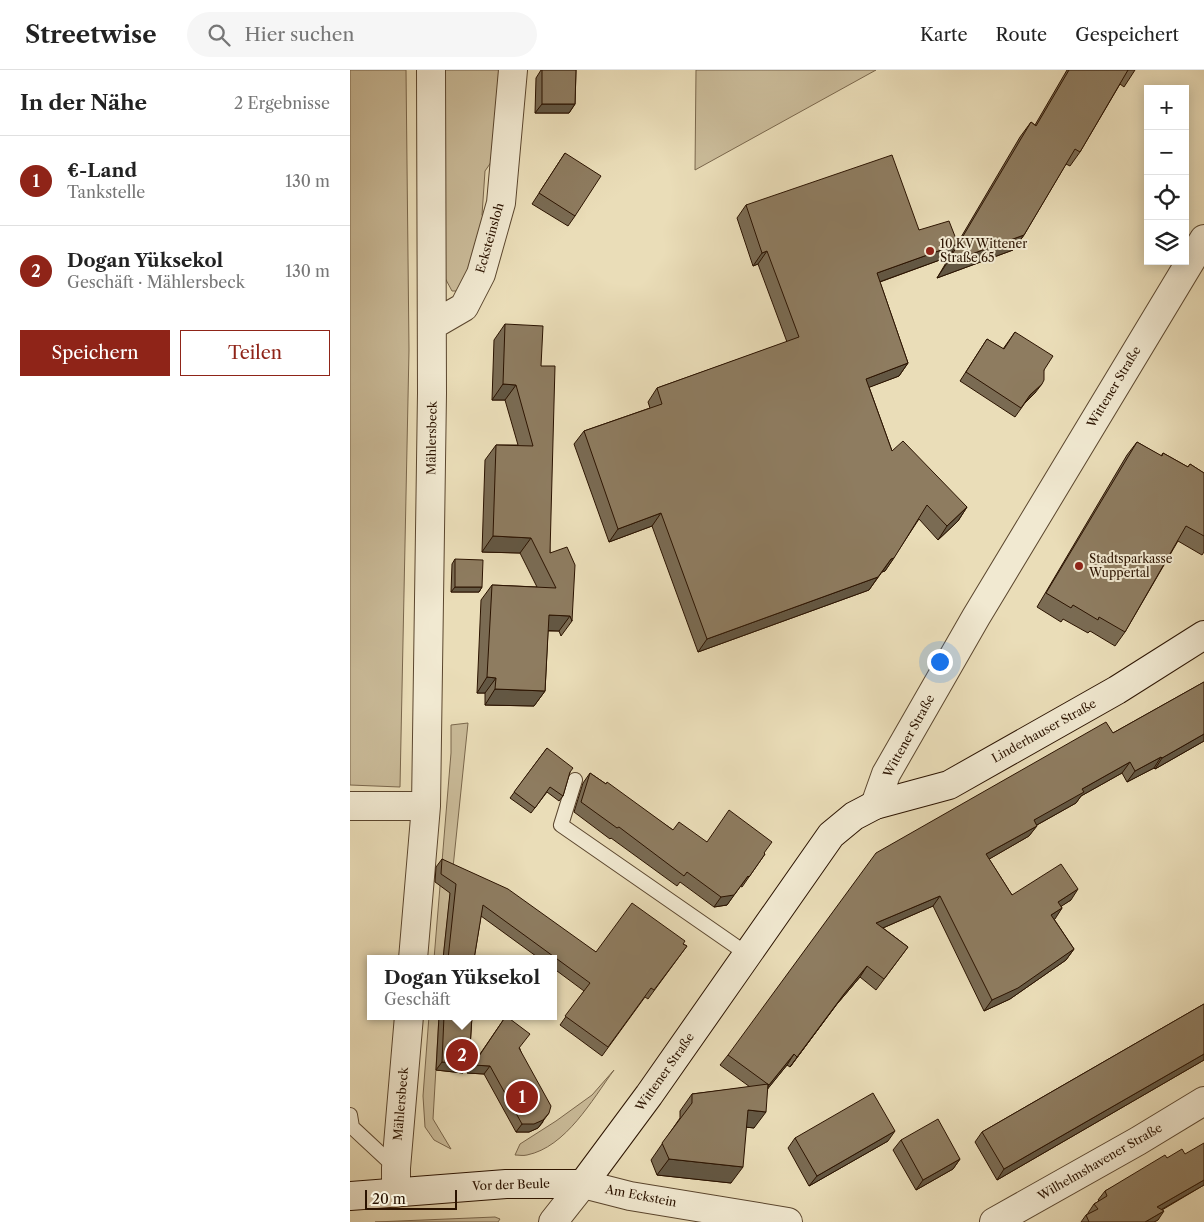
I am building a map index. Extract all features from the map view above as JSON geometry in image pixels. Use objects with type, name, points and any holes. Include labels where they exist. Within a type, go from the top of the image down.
[{"type":"street","name":"Mählersbeck","points":[[414,955],[426,806],[432,325],[431,70]]},
{"type":"street","name":"Ecksteinsloh","points":[[432,325],[464,307],[481,274],[501,203],[513,70]]},
{"type":"street","name":"Wittener Straße","points":[[553,1221],[649,1095],[831,834],[854,816],[875,805],[886,774],[976,617],[1204,239]]},
{"type":"street","name":"Linderhauser Straße","points":[[875,805],[949,785],[1117,690],[1204,635]]},
{"type":"street","points":[[350,806],[426,806]]},
{"type":"street","name":"Mählersbeck","points":[[396,1180],[409,1020]]},
{"type":"street","name":"Wilhelmshavener Straße","points":[[994,1222],[1138,1141],[1204,1101]]},
{"type":"street","name":"Vor der Beule","points":[[350,1196],[396,1180],[499,1184],[583,1184]]},
{"type":"street","name":"Am Eckstein","points":[[583,1184],[630,1196],[788,1222]]},
{"type":"lane","points":[[575,780],[561,825],[747,954]]},
{"type":"lane","points":[[350,1115],[352,1127],[396,1180]]},
{"type":"shaded area","points":[[350,70],[406,70],[409,350],[400,787],[350,785]]},
{"type":"shaded area","points":[[442,70],[499,70],[496,155],[485,171],[482,215],[490,226],[462,291],[452,291],[445,278]]},
{"type":"shaded area","points":[[696,70],[876,70],[695,170]]},
{"type":"shaded area","points":[[468,723],[443,955],[434,955],[451,753],[451,725]]},
{"type":"shaded area","points":[[429,1020],[439,1020],[433,1119],[451,1149],[434,1140],[425,1127],[423,1096]]},
{"type":"shaded area","points":[[614,1070],[577,1121],[554,1143],[525,1155],[515,1155],[520,1144],[592,1095]]},
{"type":"shaded area","points":[[495,1217],[500,1219],[498,1222],[375,1222]]},
{"type":"building","points":[[542,70],[576,70],[575,104],[542,104]]},
{"type":"building","points":[[1069,70],[1128,70],[1080,152],[1075,149],[1024,235],[947,263],[1031,122],[1036,126]]},
{"type":"building","points":[[565,153],[601,176],[575,216],[539,193]]},
{"type":"building","points":[[892,155],[919,230],[949,221],[958,244],[877,273],[908,363],[866,379],[892,451],[903,441],[967,507],[947,526],[927,505],[894,558],[891,559],[878,577],[707,639],[661,513],[618,529],[584,431],[662,404],[657,388],[799,337],[767,251],[762,253],[746,205]]},
{"type":"building","points":[[505,324],[543,326],[541,366],[555,366],[550,553],[567,547],[575,565],[572,621],[570,616],[549,615],[545,691],[495,689],[496,678],[487,677],[492,585],[556,588],[531,538],[493,536],[496,445],[533,446],[516,385],[503,384]]},
{"type":"building","points":[[1015,332],[1053,356],[1044,370],[1042,384],[1030,395],[1021,408],[966,372],[987,339],[1004,349]]},
{"type":"building","points":[[1137,442],[1162,456],[1163,453],[1188,467],[1190,464],[1204,473],[1204,536],[1186,526],[1125,632],[1099,617],[1098,620],[1073,605],[1071,608],[1046,593]]},
{"type":"building","points":[[455,559],[483,560],[482,587],[455,587]]},
{"type":"building","points":[[1204,682],[1204,734],[1135,771],[1130,762],[1082,789],[1084,792],[1034,820],[1037,826],[986,854],[1012,895],[1061,864],[1078,889],[1058,902],[1062,908],[1051,915],[1074,949],[1018,988],[992,1000],[940,896],[876,923],[908,947],[884,979],[867,966],[797,1057],[794,1054],[769,1085],[728,1055],[876,853],[1106,722],[1113,733]]},
{"type":"building","points":[[547,748],[573,768],[563,796],[550,787],[535,808],[514,792]]},
{"type":"building","points":[[590,773],[606,784],[607,782],[673,830],[679,822],[707,842],[729,810],[772,842],[749,877],[734,895],[721,897],[687,872],[684,876],[619,827],[617,828],[581,802]]},
{"type":"building","points":[[442,859],[508,889],[596,952],[632,903],[685,941],[683,944],[687,946],[654,990],[651,988],[608,1047],[565,1016],[590,983],[557,959],[557,955],[552,955],[483,905],[475,955],[448,955],[456,884],[441,874]]},
{"type":"building","points":[[1204,1004],[1204,1054],[1004,1169],[982,1132]]},
{"type":"building","points":[[444,1020],[472,1020],[469,1064],[442,1062]]},
{"type":"building","points":[[503,1020],[511,1020],[530,1034],[519,1048],[551,1106],[549,1113],[543,1120],[534,1124],[522,1124],[490,1066],[473,1065]]},
{"type":"building","points":[[768,1084],[766,1112],[748,1110],[743,1167],[669,1159],[662,1143],[692,1103],[692,1094]]},
{"type":"building","points":[[873,1093],[895,1131],[817,1176],[795,1138]]},
{"type":"building","points":[[938,1119],[960,1159],[923,1180],[901,1140]]},
{"type":"building","points":[[1204,1143],[1204,1180],[1157,1207],[1164,1211],[1145,1222],[1089,1222],[1086,1215],[1098,1209],[1094,1204],[1107,1196],[1105,1191],[1165,1155],[1167,1158],[1182,1149],[1185,1154]]},
{"type":"place","name":"10 KV Wittener Straße 65","points":[[930,251]]},
{"type":"place","name":"Stadtsparkasse Wuppertal","points":[[1079,566]]},
{"type":"place","name":"Dogan Yüksekol","points":[[462,1055]]},
{"type":"place","name":"€-Land","points":[[522,1097]]}]
